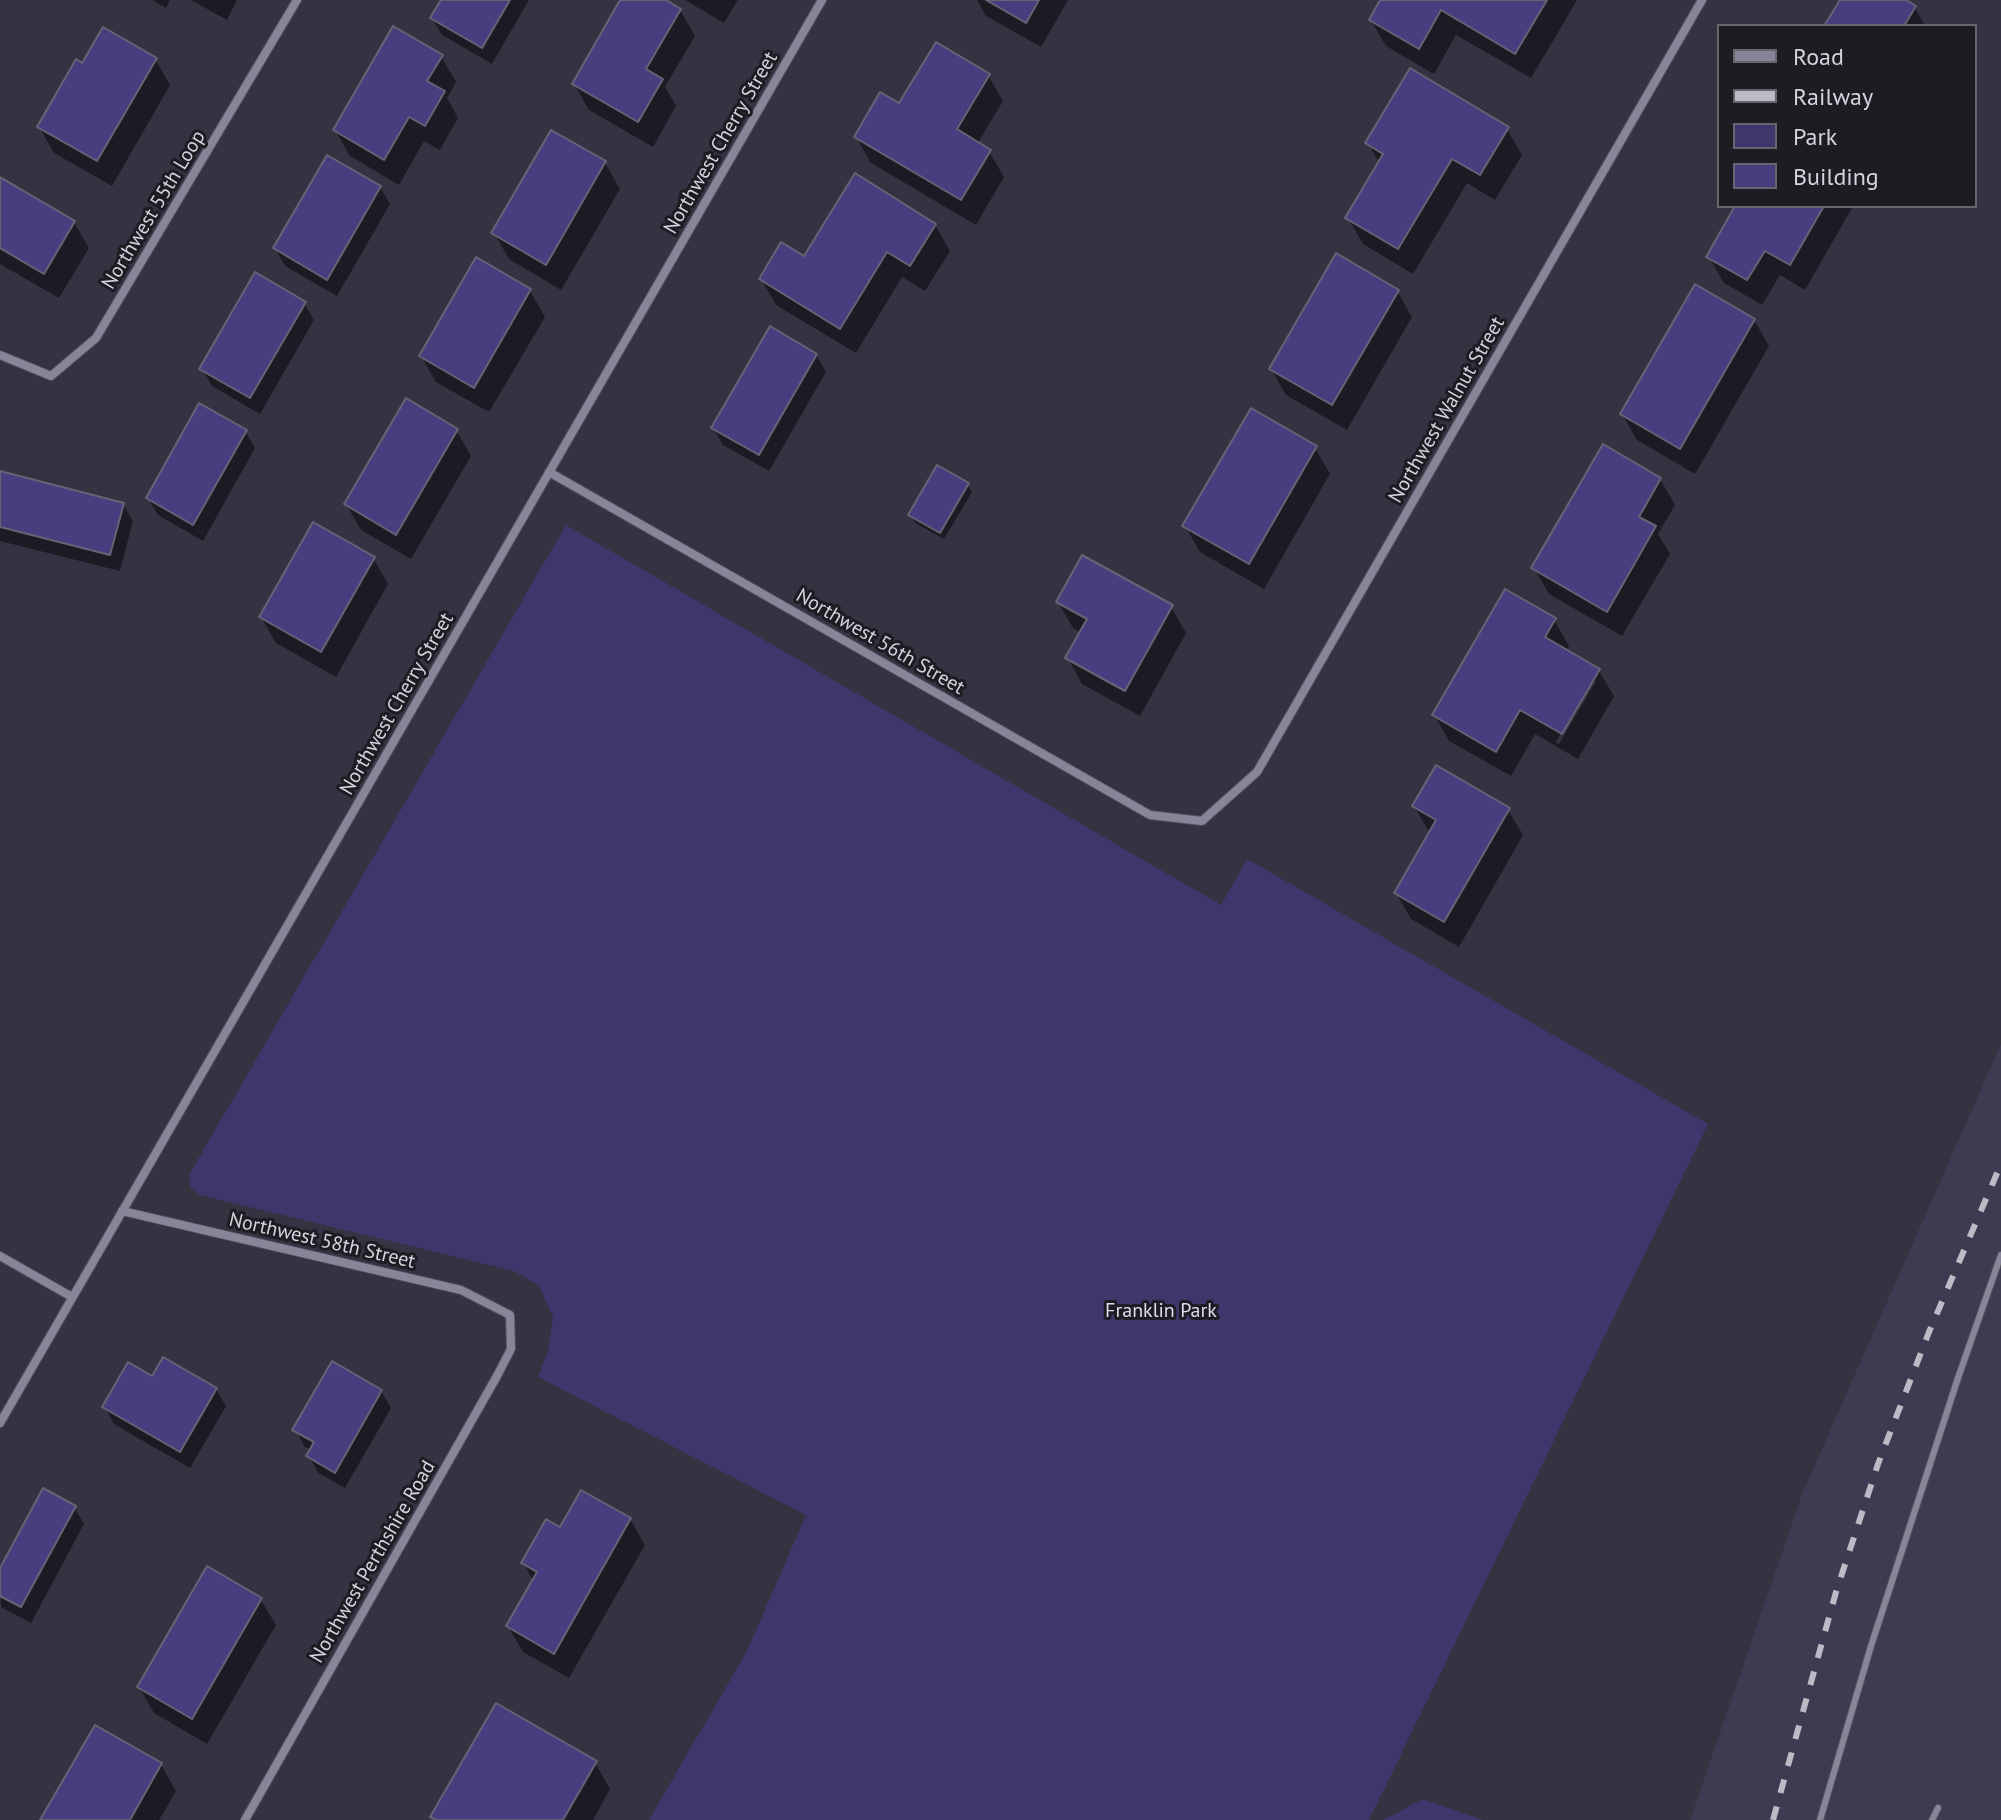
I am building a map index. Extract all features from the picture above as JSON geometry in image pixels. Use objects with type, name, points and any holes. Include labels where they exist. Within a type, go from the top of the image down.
[{"type":"street","name":"Northwest 55th Loop","points":[[0,355],[51,376],[96,338],[297,0]]},
{"type":"street","name":"Northwest Cherry Street","points":[[0,1423],[822,0]]},
{"type":"street","name":"Northwest Walnut Street","points":[[1202,821],[1257,772],[1702,0]]},
{"type":"street","name":"Northwest 56th Street","points":[[549,472],[1150,815],[1202,821]]},
{"type":"street","name":"Northwest 58th Street","points":[[122,1211],[461,1290],[510,1315]]},
{"type":"street","points":[[0,1256],[72,1297]]},
{"type":"street","name":"Northwest Perthshire Road","points":[[245,1820],[497,1376],[511,1349],[510,1315]]},
{"type":"lane","points":[[1820,1820],[1871,1646],[2001,1255]]},
{"type":"lane","points":[[1932,1820],[1938,1808]]},
{"type":"shaded area","points":[[2001,1044],[2001,1820],[1690,1820],[1803,1492]]},
{"type":"green space","name":"Franklin Park","points":[[566,525],[1221,905],[1247,859],[1708,1124],[1369,1820],[649,1820],[747,1651],[806,1515],[538,1377],[548,1352],[553,1317],[539,1286],[514,1271],[200,1195],[191,1188],[189,1175]]},
{"type":"green space","points":[[1423,1799],[1483,1820],[1383,1820]]},
{"type":"building","points":[[441,0],[510,0],[482,48],[430,18]]},
{"type":"building","points":[[620,0],[666,0],[681,9],[646,69],[663,79],[638,122],[572,84]]},
{"type":"building","points":[[986,0],[1039,0],[1026,23]]},
{"type":"building","points":[[1380,0],[1547,0],[1515,54],[1441,10],[1419,49],[1369,20]]},
{"type":"building","points":[[1840,0],[1906,0],[1916,6],[1905,24],[1825,24]]},
{"type":"building","points":[[393,26],[443,55],[427,81],[445,91],[425,126],[409,117],[384,160],[333,130]]},
{"type":"building","points":[[103,27],[157,58],[97,161],[37,127],[76,59],[82,63]]},
{"type":"building","points":[[936,42],[990,74],[957,129],[991,150],[961,200],[854,137],[880,92],[899,103]]},
{"type":"building","points":[[1410,68],[1509,127],[1480,175],[1452,159],[1398,249],[1345,218],[1383,154],[1365,143]]},
{"type":"building","points":[[551,130],[606,161],[546,265],[491,233]]},
{"type":"building","points":[[327,155],[381,186],[327,280],[273,248]]},
{"type":"building","points":[[855,173],[936,224],[910,266],[887,252],[840,329],[759,279],[781,242],[804,256]]},
{"type":"building","points":[[0,177],[75,221],[44,274],[0,248]]},
{"type":"building","points":[[1734,208],[1823,208],[1790,265],[1765,251],[1747,280],[1706,257]]},
{"type":"building","points":[[1336,253],[1399,290],[1332,405],[1269,369]]},
{"type":"building","points":[[476,257],[531,289],[474,388],[419,356]]},
{"type":"building","points":[[255,272],[306,302],[250,398],[199,369]]},
{"type":"building","points":[[1695,284],[1755,319],[1680,449],[1620,414]]},
{"type":"building","points":[[770,326],[817,354],[759,455],[711,428]]},
{"type":"building","points":[[406,398],[458,429],[396,535],[344,504]]},
{"type":"building","points":[[199,403],[247,430],[193,525],[146,498]]},
{"type":"building","points":[[1251,408],[1317,446],[1249,564],[1182,526]]},
{"type":"building","points":[[1603,444],[1661,478],[1639,517],[1656,526],[1607,612],[1531,568]]},
{"type":"building","points":[[937,465],[969,483],[940,533],[908,515]]},
{"type":"building","points":[[0,471],[124,503],[110,555],[0,527]]},
{"type":"building","points":[[313,522],[375,557],[321,652],[259,617]]},
{"type":"building","points":[[1082,555],[1173,605],[1125,691],[1065,658],[1087,619],[1056,602]]},
{"type":"building","points":[[1505,589],[1556,618],[1545,637],[1600,669],[1562,734],[1520,710],[1496,752],[1432,715]]},
{"type":"building","points":[[1436,765],[1510,808],[1444,922],[1394,893],[1436,820],[1412,806]]},
{"type":"building","points":[[163,1357],[217,1388],[180,1452],[102,1407],[128,1362],[152,1376]]},
{"type":"building","points":[[332,1361],[382,1390],[335,1473],[306,1456],[314,1442],[292,1430]]},
{"type":"building","points":[[43,1488],[76,1506],[21,1607],[0,1596],[0,1568]]},
{"type":"building","points":[[581,1490],[631,1518],[554,1654],[506,1626],[537,1572],[521,1563],[546,1519],[560,1527]]},
{"type":"building","points":[[207,1566],[262,1598],[192,1719],[137,1687]]},
{"type":"building","points":[[496,1703],[597,1761],[563,1820],[436,1820],[430,1817]]},
{"type":"building","points":[[95,1725],[162,1763],[130,1820],[40,1820]]},
{"type":"railway","points":[[1773,1820],[1836,1592],[1878,1464],[1929,1332],[2001,1164]]}]
